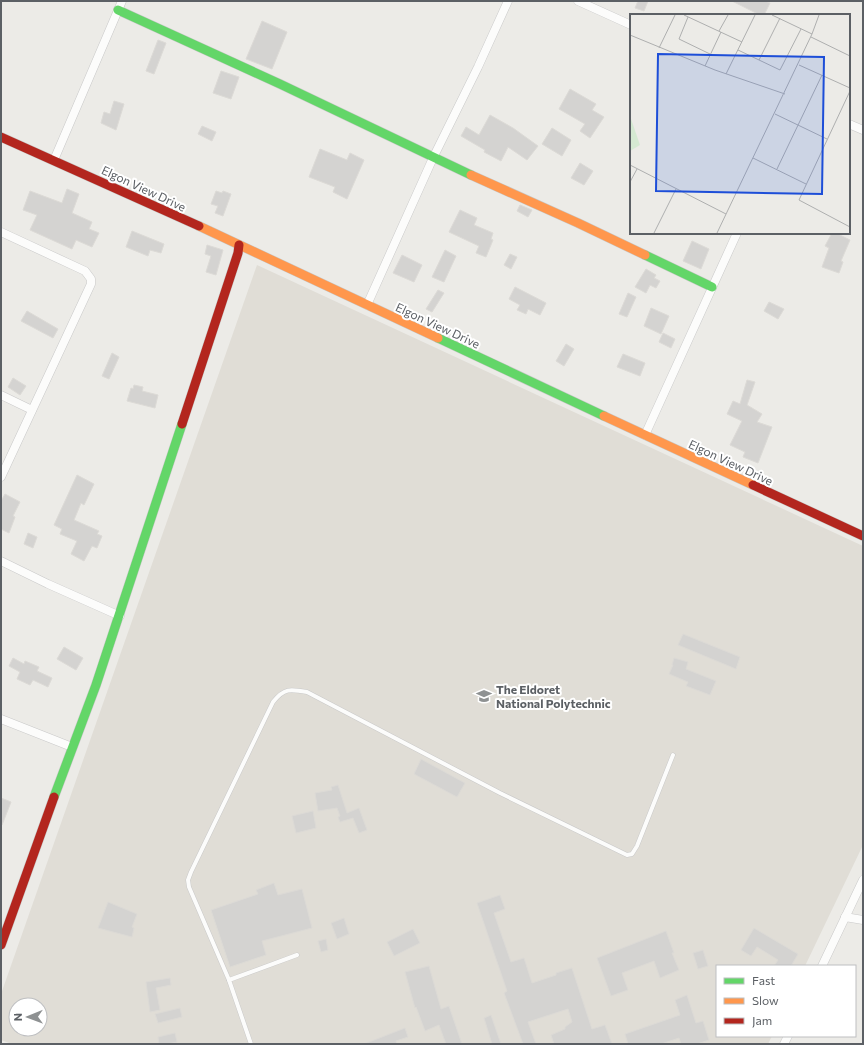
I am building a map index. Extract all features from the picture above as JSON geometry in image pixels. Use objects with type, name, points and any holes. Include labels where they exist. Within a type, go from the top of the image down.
[{"type":"street","points":[[54,160],[122,1]]},
{"type":"street","points":[[367,305],[433,158],[478,67],[508,1]]},
{"type":"street","points":[[578,1],[630,24]]},
{"type":"street","points":[[118,10],[280,84],[433,158],[578,223],[712,287]]},
{"type":"street","points":[[850,124],[863,130]]},
{"type":"street","name":"Elgon View Drive","points":[[1,137],[239,245],[863,536]]},
{"type":"street","points":[[1,232],[85,271],[91,278],[89,291],[1,477]]},
{"type":"street","points":[[645,435],[737,234]]},
{"type":"street","points":[[1,945],[120,616],[238,253],[239,245]]},
{"type":"street","points":[[1,396],[32,410]]},
{"type":"street","points":[[1,562],[120,616]]},
{"type":"street","points":[[1,719],[72,747]]},
{"type":"street","points":[[822,965],[863,880]]},
{"type":"street","points":[[845,917],[863,920]]},
{"type":"lane","points":[[251,1044],[229,980],[188,880],[273,702],[279,694],[284,691],[294,689],[307,692],[500,793],[627,855],[632,854],[637,846],[673,755]]},
{"type":"lane","points":[[229,980],[297,955]]},
{"type":"shaded area","name":"The Eldoret National Polytechnic","points":[[257,265],[863,546],[863,845],[805,965],[716,965],[716,1037],[772,1037],[768,1044],[12,1044],[1,1040],[1,994]]},
{"type":"building","points":[[638,1],[648,1],[644,11],[635,8]]},
{"type":"building","points":[[732,1],[765,1],[770,3],[764,14],[758,14]]},
{"type":"building","points":[[262,21],[287,32],[272,69],[246,59]]},
{"type":"building","points":[[158,40],[166,43],[154,74],[146,71]]},
{"type":"building","points":[[221,71],[239,77],[231,99],[213,93]]},
{"type":"building","points":[[570,89],[596,104],[592,110],[604,117],[590,138],[580,131],[585,124],[559,109]]},
{"type":"building","points":[[114,101],[124,104],[116,130],[101,123],[104,112],[110,114]]},
{"type":"building","points":[[490,115],[513,128],[538,146],[527,160],[508,147],[501,161],[484,152],[485,150],[461,136],[466,127],[479,135]]},
{"type":"building","points":[[202,126],[216,132],[212,141],[198,134]]},
{"type":"building","points":[[552,128],[571,140],[562,156],[542,144]]},
{"type":"building","points":[[320,149],[347,160],[350,153],[364,160],[347,199],[333,192],[335,187],[309,177]]},
{"type":"building","points":[[580,163],[593,171],[584,185],[571,178]]},
{"type":"building","points":[[67,189],[79,194],[72,213],[92,222],[89,229],[99,233],[92,247],[76,240],[72,249],[30,230],[37,215],[23,210],[30,191],[62,203]]},
{"type":"building","points":[[216,191],[222,193],[223,191],[231,194],[223,216],[215,213],[218,206],[211,204]]},
{"type":"building","points":[[520,205],[532,210],[528,217],[517,211]]},
{"type":"building","points":[[460,210],[477,218],[474,225],[493,233],[491,239],[493,240],[486,257],[476,253],[479,246],[449,232]]},
{"type":"building","points":[[132,231],[164,244],[161,253],[150,250],[148,256],[126,247]]},
{"type":"building","points":[[831,234],[838,234],[850,240],[841,261],[843,262],[839,273],[822,267],[829,248],[825,246]]},
{"type":"building","points":[[692,241],[709,249],[701,269],[683,261]]},
{"type":"building","points":[[207,245],[223,250],[216,275],[206,272],[211,256],[205,254]]},
{"type":"building","points":[[445,250],[456,256],[444,282],[432,277]]},
{"type":"building","points":[[510,254],[517,257],[511,269],[504,265]]},
{"type":"building","points":[[402,255],[422,265],[414,282],[393,273]]},
{"type":"building","points":[[646,269],[656,275],[654,278],[660,281],[656,288],[650,285],[646,293],[635,287]]},
{"type":"building","points":[[515,287],[546,303],[540,315],[528,309],[526,314],[517,310],[520,305],[509,299]]},
{"type":"building","points":[[438,290],[444,293],[432,312],[426,309]]},
{"type":"building","points":[[628,293],[636,297],[627,317],[619,314]]},
{"type":"building","points":[[769,302],[784,309],[778,319],[764,311]]},
{"type":"building","points":[[651,308],[669,316],[661,334],[644,326]]},
{"type":"building","points":[[27,311],[58,329],[53,338],[21,321]]},
{"type":"building","points":[[663,333],[675,339],[671,348],[659,342]]},
{"type":"building","points":[[566,344],[574,349],[564,366],[556,361]]},
{"type":"building","points":[[112,353],[119,357],[109,379],[102,376]]},
{"type":"building","points":[[623,354],[645,363],[640,376],[617,367]]},
{"type":"building","points":[[13,378],[26,386],[20,395],[8,387]]},
{"type":"building","points":[[747,380],[755,382],[747,405],[762,414],[757,422],[772,427],[758,463],[743,457],[745,452],[730,445],[742,421],[727,414],[733,401],[740,404]]},
{"type":"building","points":[[134,385],[143,387],[142,391],[158,395],[155,408],[127,401],[131,388],[133,389]]},
{"type":"building","points":[[77,475],[94,484],[84,505],[81,503],[74,520],[99,531],[97,534],[102,536],[97,548],[92,546],[84,561],[71,554],[77,541],[60,534],[62,529],[54,525]]},
{"type":"building","points":[[5,494],[20,502],[13,516],[15,517],[9,533],[1,529],[1,501]]},
{"type":"building","points":[[28,533],[37,537],[33,548],[24,544]]},
{"type":"building","points":[[683,634],[740,657],[736,669],[678,645]]},
{"type":"building","points":[[64,647],[83,658],[76,670],[57,659]]},
{"type":"building","points":[[13,658],[24,664],[25,661],[39,667],[37,671],[52,678],[48,687],[33,680],[30,685],[17,679],[20,672],[9,666]]},
{"type":"building","points":[[674,658],[688,662],[686,669],[716,681],[710,695],[686,686],[688,682],[669,674]]},
{"type":"building","points":[[421,759],[465,783],[457,797],[414,774]]},
{"type":"building","points":[[338,785],[347,813],[359,808],[367,830],[359,833],[353,818],[340,822],[338,817],[340,816],[337,808],[318,811],[315,793],[332,790],[331,787]]},
{"type":"building","points":[[1,798],[11,802],[2,825],[1,825]]},
{"type":"building","points":[[313,811],[316,828],[296,833],[292,816]]},
{"type":"building","points":[[274,883],[278,895],[302,889],[312,928],[262,941],[266,955],[230,967],[211,910],[258,894],[256,890]]},
{"type":"building","points":[[500,895],[505,909],[494,913],[511,962],[524,958],[532,983],[572,968],[592,1029],[605,1025],[612,1044],[554,1044],[551,1035],[565,1029],[565,1027],[572,1022],[568,1009],[528,1022],[536,1044],[523,1044],[504,993],[507,991],[477,903]]},
{"type":"building","points":[[108,902],[137,914],[132,927],[134,928],[132,937],[98,928]]},
{"type":"building","points":[[344,918],[349,934],[337,939],[331,923]]},
{"type":"building","points":[[754,928],[798,954],[792,965],[775,965],[778,960],[757,947],[751,956],[741,950]]},
{"type":"building","points":[[413,929],[420,943],[394,956],[387,942]]},
{"type":"building","points":[[666,931],[674,953],[672,953],[679,970],[660,978],[654,961],[622,973],[628,990],[611,996],[597,958]]},
{"type":"building","points":[[326,939],[328,950],[321,952],[318,941]]},
{"type":"building","points":[[703,950],[708,966],[698,969],[693,953]]},
{"type":"building","points":[[429,966],[441,1009],[449,1006],[462,1044],[446,1044],[439,1025],[425,1031],[416,1007],[415,1008],[405,972]]},
{"type":"building","points":[[170,978],[171,985],[156,988],[160,1010],[150,1012],[146,982]]},
{"type":"building","points":[[687,995],[696,1023],[703,1021],[709,1040],[697,1044],[681,1044],[679,1038],[661,1044],[628,1044],[625,1034],[680,1015],[675,1000]]},
{"type":"building","points":[[180,1008],[182,1017],[158,1023],[155,1014]]},
{"type":"building","points":[[491,1015],[501,1044],[492,1044],[484,1018]]},
{"type":"building","points":[[405,1028],[408,1037],[396,1041],[397,1044],[364,1044]]},
{"type":"building","points":[[175,1033],[177,1042],[159,1044],[158,1037]]},
{"type":"traffic: fast","points":[[118,10],[280,84],[471,175]]},
{"type":"traffic: fast","points":[[645,255],[712,287]]},
{"type":"traffic: fast","points":[[438,338],[604,416]]},
{"type":"traffic: fast","points":[[54,797],[96,685],[182,424]]},
{"type":"traffic: slow","points":[[471,175],[645,255]]},
{"type":"traffic: slow","points":[[199,226],[438,338]]},
{"type":"traffic: slow","points":[[604,416],[753,485]]},
{"type":"traffic: jam","points":[[1,137],[199,226]]},
{"type":"traffic: jam","points":[[182,424],[238,253],[239,245]]},
{"type":"traffic: jam","points":[[753,485],[863,536]]},
{"type":"traffic: jam","points":[[1,945],[54,797]]},
{"type":"place","name":"The Eldoret National Polytechnic","points":[[484,696]]}]
